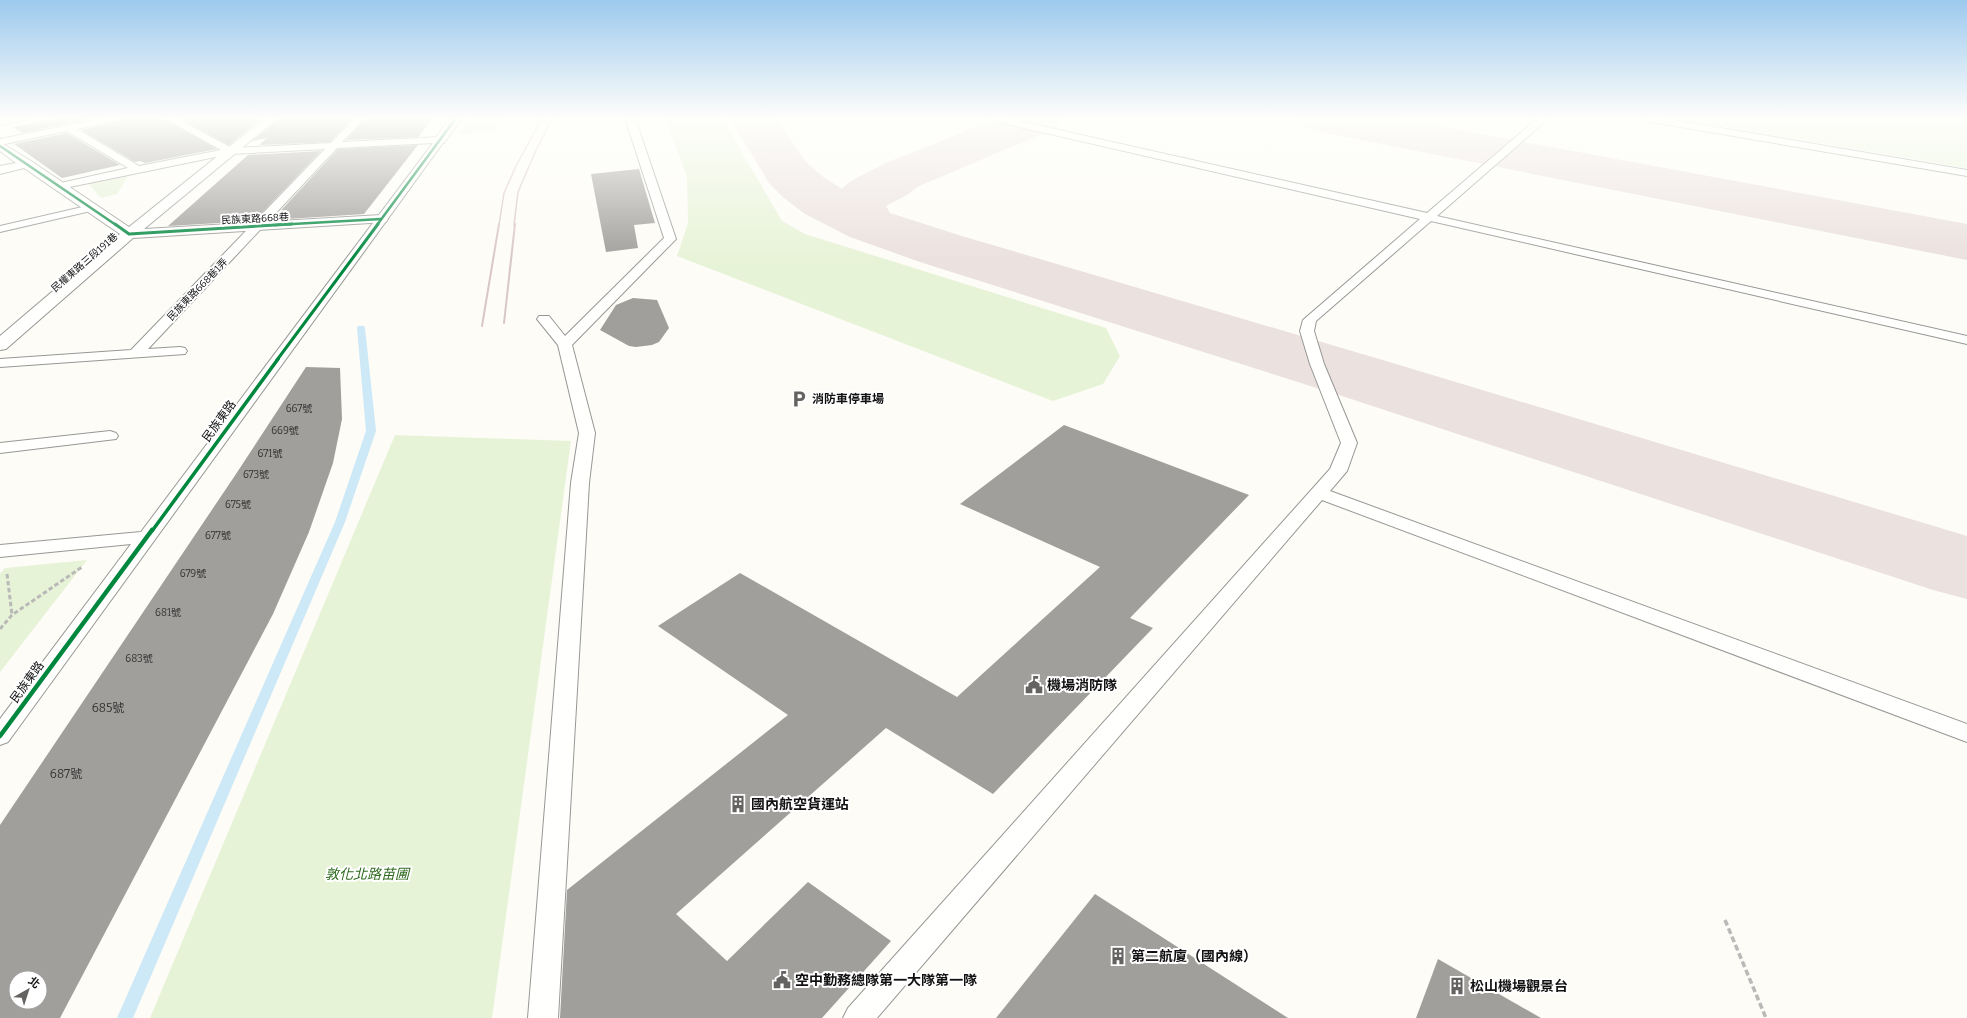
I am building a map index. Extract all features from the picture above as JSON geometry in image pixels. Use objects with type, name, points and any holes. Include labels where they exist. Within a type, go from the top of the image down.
[{"type":"street","points":[[0,170],[20,166]]},
{"type":"street","points":[[29,166],[129,234]]},
{"type":"street","name":"民權東路三段191巷","points":[[4,339],[212,166]]},
{"type":"street","name":"民族東路668巷","points":[[129,234],[381,219]]},
{"type":"lane","points":[[131,166],[137,169]]},
{"type":"lane","points":[[60,186],[155,166]]},
{"type":"lane","name":"民族東路668巷1弄","points":[[136,353],[316,166]]},
{"type":"lane","name":"民族東路","points":[[0,736],[421,166]]},
{"type":"lane","points":[[566,344],[670,239],[646,166]]},
{"type":"lane","points":[[1200,166],[1967,340]]},
{"type":"lane","points":[[858,1018],[1338,471],[1349,443],[1317,364],[1307,331],[1310,320],[1489,166]]},
{"type":"lane","points":[[1923,166],[1967,173]]},
{"type":"lane","points":[[0,229],[91,208]]},
{"type":"lane","points":[[543,1018],[580,483],[587,433],[566,344],[544,319]]},
{"type":"lane","points":[[0,363],[180,351]]},
{"type":"lane","points":[[0,448],[110,436]]},
{"type":"lane","points":[[1319,492],[1967,733]]},
{"type":"lane","points":[[5,557],[146,537]]},
{"type":"path","points":[[5,557],[12,615]]},
{"type":"path","points":[[0,629],[12,615],[83,567]]},
{"type":"path","points":[[1725,920],[1766,1018]]},
{"type":"green space","points":[[683,166],[750,166],[782,221],[805,234],[1106,328],[1120,356],[1103,384],[1053,401],[677,256],[688,223],[687,176]]},
{"type":"green space","points":[[1952,166],[1967,166],[1967,168]]},
{"type":"green space","points":[[130,173],[117,194],[101,198],[87,182]]},
{"type":"green space","name":"敦化北路苗圃","points":[[395,435],[571,441],[492,1018],[150,1018]]},
{"type":"green space","points":[[87,560],[0,672],[0,574],[5,568]]},
{"type":"building","points":[[44,166],[118,166],[62,178]]},
{"type":"building","points":[[236,166],[307,166],[254,221],[168,226]]},
{"type":"building","points":[[323,166],[402,166],[364,214],[272,220]]},
{"type":"building","points":[[639,169],[655,223],[634,225],[638,248],[606,252],[591,174]]},
{"type":"building","points":[[633,298],[657,300],[669,328],[659,342],[652,345],[636,347],[629,346],[600,330],[616,305]]},
{"type":"building","points":[[306,367],[340,368],[342,419],[333,463],[309,532],[273,614],[60,1018],[0,1018],[0,825],[236,474]]},
{"type":"building","points":[[1064,425],[1249,495],[1130,618],[1153,628],[993,794],[886,728],[676,914],[727,961],[808,882],[891,941],[822,1018],[560,1018],[567,890],[788,715],[658,626],[740,573],[957,697],[1100,567],[960,504]]},
{"type":"building","name":"第二航廈（國內線）","points":[[1095,894],[1288,1018],[996,1018]]},
{"type":"building","name":"松山機場觀景台","points":[[1438,959],[1541,1018],[1416,1018]]},
{"type":"waterway","points":[[125,1018],[340,522],[371,431],[361,328]]},
{"type":"taxiway","points":[[783,166],[787,172],[803,187],[825,202],[870,225]]},
{"type":"taxiway","points":[[870,225],[857,205],[868,193],[888,184],[901,175],[924,166]]},
{"type":"taxiway","points":[[1568,166],[1967,242]]},
{"type":"taxiway","points":[[870,225],[941,249],[1369,380],[1967,568]]},
{"type":"railway","points":[[499,225],[504,193],[516,166]]},
{"type":"railway","points":[[514,225],[518,192],[529,166]]},
{"type":"railway","points":[[482,326],[499,224]]},
{"type":"railway","points":[[504,323],[515,224]]},
{"type":"cycle path","points":[[29,166],[129,234],[381,219]]},
{"type":"cycle path","points":[[0,736],[421,166]]},
{"type":"place","name":"消防車停車場","points":[[799,399]]},
{"type":"place","name":"機場消防隊","points":[[1034,685]]},
{"type":"place","name":"國內航空貨運站","points":[[738,804]]},
{"type":"place","name":"第二航廈（國內線）","points":[[1118,956]]},
{"type":"place","name":"空中勤務總隊第一大隊第一隊","points":[[782,980]]},
{"type":"place","name":"松山機場觀景台","points":[[1457,986]]}]
